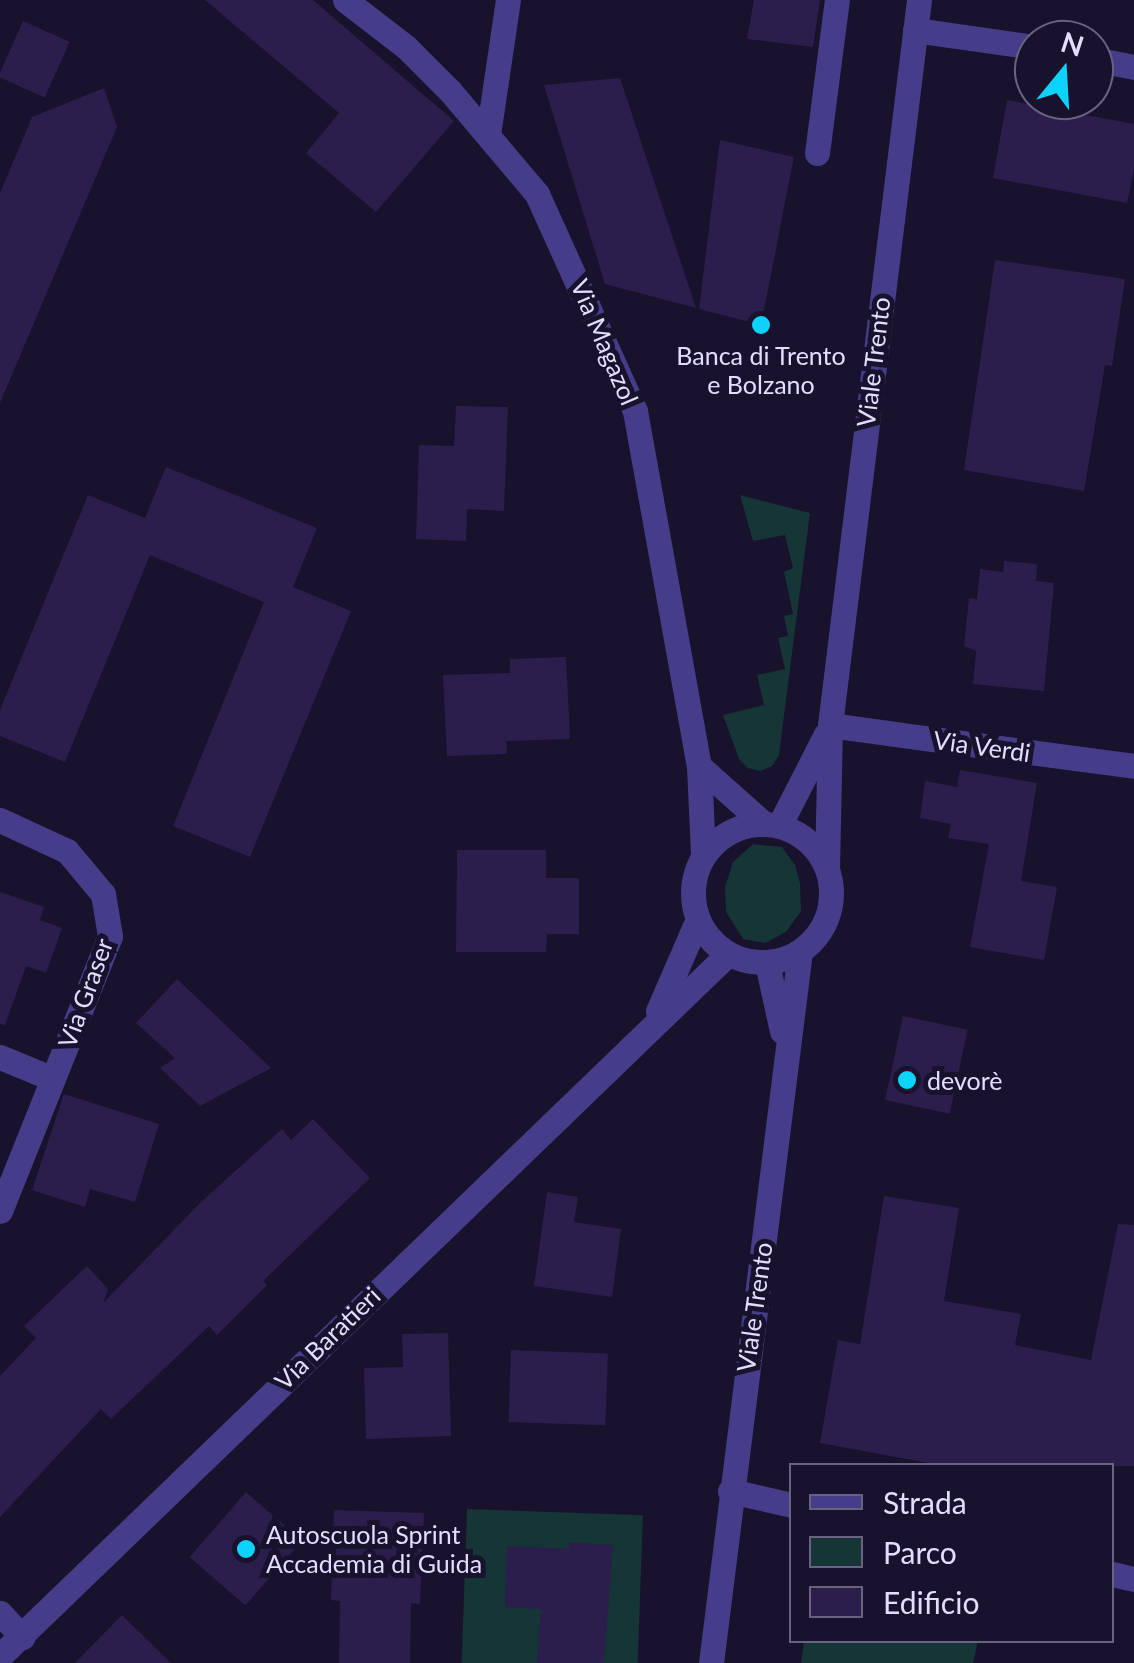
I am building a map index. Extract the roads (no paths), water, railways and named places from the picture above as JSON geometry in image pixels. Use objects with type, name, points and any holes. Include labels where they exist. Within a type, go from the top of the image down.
[{"type":"street","name":"Via Magazol","points":[[345,0],[406,46],[537,194],[635,412],[699,766],[703,856]]},
{"type":"street","points":[[488,135],[508,0]]},
{"type":"street","points":[[817,152],[838,0]]},
{"type":"street","name":"Viale Trento","points":[[711,1663],[800,952],[818,936],[828,915],[832,892],[827,869],[830,725],[919,0]]},
{"type":"street","points":[[916,30],[1014,45]]},
{"type":"street","name":"Viale Trento","points":[[771,824],[830,725]]},
{"type":"street","name":"Via Verdi","points":[[830,725],[1134,766]]},
{"type":"street","points":[[699,766],[771,824],[816,848],[827,869]]},
{"type":"street","name":"Via Graser","points":[[0,820],[67,851],[103,894],[110,936],[0,1211]]},
{"type":"street","points":[[771,824],[732,830],[703,856],[692,898],[710,939],[728,954],[767,963],[800,952]]},
{"type":"street","name":"Via Baratieri","points":[[654,1020],[698,919]]},
{"type":"street","name":"Via Baratieri","points":[[0,1656],[654,1020],[728,954]]},
{"type":"street","points":[[767,963],[786,1050]]},
{"type":"street","points":[[0,1058],[53,1079]]},
{"type":"street","points":[[730,1491],[789,1504]]},
{"type":"street","points":[[0,1613],[22,1636]]},
{"type":"place","name":"Banca di Trento e Bolzano","points":[[761,325]]},
{"type":"place","name":"devorè","points":[[907,1080]]},
{"type":"place","name":"Autoscuola Sprint Accademia di Guida","points":[[246,1549]]}]
